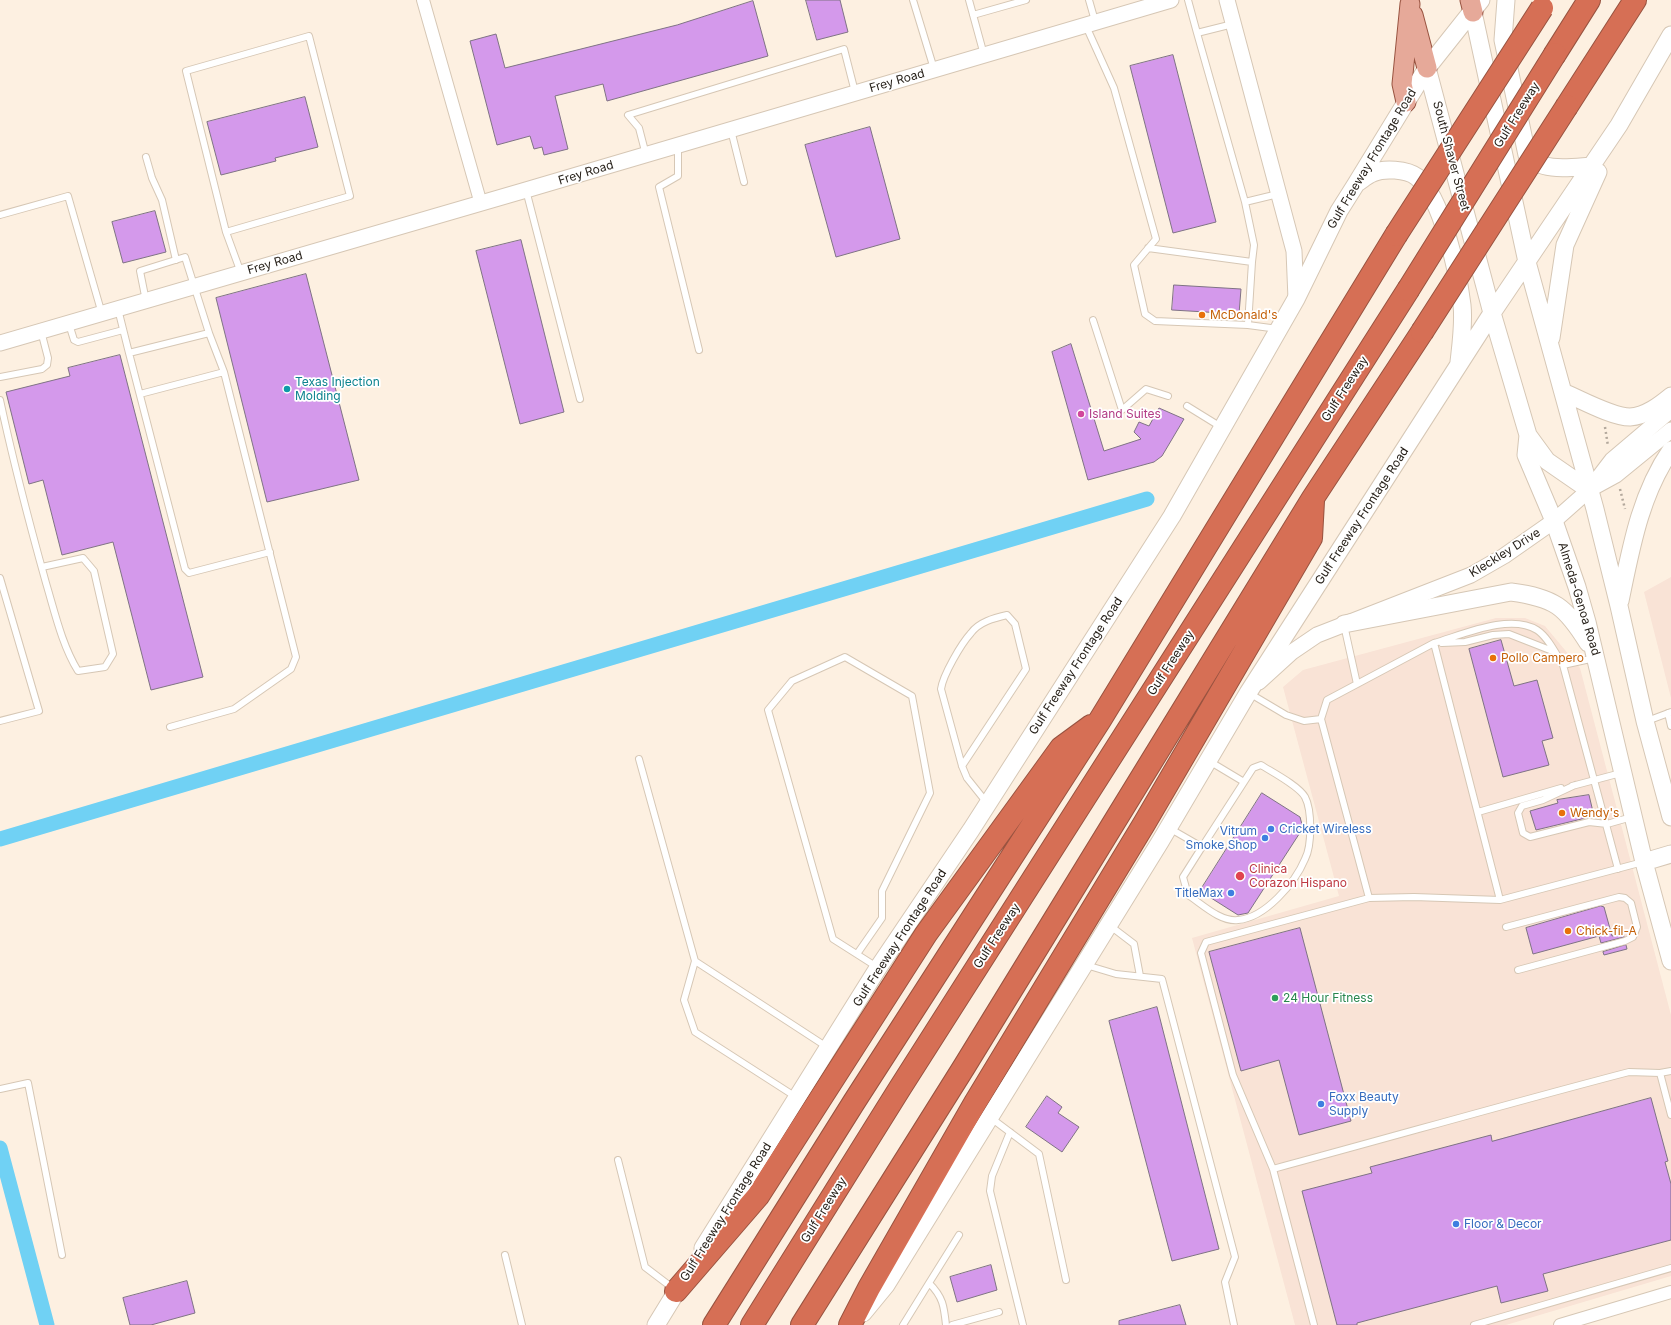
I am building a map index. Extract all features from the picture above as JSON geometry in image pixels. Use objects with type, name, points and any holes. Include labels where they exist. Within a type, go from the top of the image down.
[{"type":"highway","name":"Gulf Freeway","points":[[752,1325],[900,1088],[1408,290],[1589,0]]},
{"type":"highway","points":[[802,1325],[964,1067],[1313,498],[1422,332],[1635,0]]},
{"type":"highway","points":[[714,1325],[1100,720],[1396,235],[1545,4]]},
{"type":"highway","points":[[852,1325],[869,1288],[975,1103],[1144,824],[1311,538],[1313,498]]},
{"type":"highway","points":[[676,1291],[758,1196],[926,934],[1061,748],[1100,720]]},
{"type":"main road","points":[[1506,0],[1502,40],[1527,155],[1536,163],[1559,168],[1593,166]]},
{"type":"main road","points":[[1406,102],[1402,84],[1410,2]]},
{"type":"main road","name":"South Shaver Street","points":[[1410,2],[1492,313]]},
{"type":"main road","points":[[1475,4],[1527,262],[1551,344],[1589,490],[1619,606],[1645,721],[1670,812]]},
{"type":"main road","name":"Gulf Freeway Frontage Road","points":[[656,1325],[878,968],[988,804],[1172,516],[1296,299],[1339,211],[1427,68],[1475,4]]},
{"type":"main road","name":"Gulf Freeway Frontage Road","points":[[852,1325],[886,1285],[1084,965],[1248,693],[1459,367],[1492,313],[1593,166],[1619,125],[1671,35]]},
{"type":"main road","points":[[1551,344],[1565,245],[1619,125]]},
{"type":"main road","points":[[1356,184],[1374,172],[1388,170],[1402,171],[1417,176],[1436,202],[1451,251],[1462,306],[1459,367]]},
{"type":"main road","name":"Almeda-Genoa Road","points":[[1492,313],[1528,435],[1526,455],[1554,521],[1577,587],[1597,658],[1633,817],[1671,961]]},
{"type":"main road","points":[[1563,392],[1604,410],[1630,417],[1655,409],[1671,396]]},
{"type":"main road","points":[[1528,435],[1547,461],[1589,490]]},
{"type":"main road","points":[[1619,606],[1633,536],[1640,513],[1647,493],[1663,461],[1671,450]]},
{"type":"main road","points":[[1344,624],[1511,592],[1538,596],[1556,604],[1574,621],[1597,658]]},
{"type":"main road","points":[[1644,862],[1671,854]]},
{"type":"street","points":[[423,0],[481,204]]},
{"type":"street","name":"Frey Road","points":[[0,343],[481,204],[1171,0]]},
{"type":"street","points":[[1227,0],[1280,193],[1294,251],[1296,299]]},
{"type":"street","name":"Kleckley Drive","points":[[1248,693],[1292,652],[1317,635],[1471,575],[1504,556],[1554,521],[1589,490],[1612,460],[1671,410]]},
{"type":"street","name":"Kleckley Drive","points":[[1589,490],[1616,475],[1671,430]]},
{"type":"street","points":[[1560,1325],[1588,1321],[1671,1292]]},
{"type":"lane","points":[[913,0],[935,70]]},
{"type":"lane","points":[[969,0],[984,55]]},
{"type":"lane","points":[[973,15],[1004,3],[1026,0]]},
{"type":"lane","points":[[1089,0],[1090,23],[1116,96],[1156,239],[1134,264],[1144,314],[1155,321],[1248,325],[1279,329]]},
{"type":"lane","points":[[1188,0],[1245,202],[1254,245],[1248,325]]},
{"type":"lane","points":[[1197,33],[1234,23]]},
{"type":"lane","points":[[226,232],[350,196],[309,36],[186,71],[226,232],[241,273]]},
{"type":"lane","points":[[646,155],[639,128],[628,115],[844,49],[856,94]]},
{"type":"lane","points":[[731,130],[744,182]]},
{"type":"lane","points":[[678,146],[678,176],[659,187],[699,350]]},
{"type":"lane","points":[[146,157],[152,178],[162,200],[176,260]]},
{"type":"lane","points":[[526,190],[580,399]]},
{"type":"lane","points":[[1245,202],[1280,193]]},
{"type":"lane","points":[[0,215],[68,196],[102,314]]},
{"type":"lane","points":[[1148,248],[1252,262]]},
{"type":"lane","points":[[146,301],[140,271],[185,257],[209,333],[224,372],[296,657],[292,669],[234,709],[170,727]]},
{"type":"lane","points":[[118,309],[185,569],[189,573],[270,552]]},
{"type":"lane","points":[[1093,320],[1122,410],[1146,389],[1168,396]]},
{"type":"lane","points":[[69,323],[74,340],[78,342],[123,330]]},
{"type":"lane","points":[[0,377],[42,369],[47,365],[48,358],[41,331]]},
{"type":"lane","points":[[129,353],[209,333]]},
{"type":"lane","points":[[140,394],[224,372]]},
{"type":"lane","points":[[0,400],[26,514],[42,567],[69,656],[78,671],[105,667],[113,654],[94,571],[83,558],[42,567]]},
{"type":"lane","points":[[1187,406],[1222,428]]},
{"type":"lane","points":[[0,578],[39,711],[0,722]]},
{"type":"lane","points":[[962,766],[1026,669],[1015,624],[1007,615],[990,619],[971,632],[943,678],[942,689],[962,766],[967,778],[988,804]]},
{"type":"lane","points":[[1344,624],[1357,684]]},
{"type":"lane","points":[[1369,898],[1321,719],[1327,700],[1434,643],[1500,624],[1520,624],[1537,630],[1563,665],[1618,869]]},
{"type":"lane","points":[[1434,643],[1465,642],[1493,635],[1509,634],[1554,652]]},
{"type":"lane","points":[[1434,643],[1500,900]]},
{"type":"lane","points":[[856,954],[882,918],[882,891],[930,794],[912,696],[845,657],[792,681],[768,710],[833,939],[856,954],[878,968]]},
{"type":"lane","points":[[1563,665],[1597,658]]},
{"type":"lane","points":[[1248,693],[1286,715],[1304,721],[1321,719]]},
{"type":"lane","points":[[1645,721],[1669,712],[1671,726]]},
{"type":"lane","points":[[639,759],[695,961],[684,1000],[695,1032],[797,1098]]},
{"type":"lane","points":[[1208,760],[1244,782]]},
{"type":"lane","points":[[1261,765],[1300,791],[1305,797],[1311,822],[1306,859],[1284,894],[1252,917],[1237,920],[1222,918],[1188,895],[1183,877],[1202,847],[1253,768],[1261,765]]},
{"type":"lane","points":[[1478,812],[1623,772]]},
{"type":"lane","points":[[1574,785],[1543,800],[1522,806],[1518,813],[1523,833],[1530,837],[1589,822],[1607,824],[1633,817]]},
{"type":"lane","points":[[1168,827],[1202,847]]},
{"type":"lane","points":[[1314,1325],[1273,1169],[1233,1075],[1201,953],[1206,942],[1369,898],[1414,897],[1500,900],[1644,862]]},
{"type":"lane","points":[[1506,927],[1619,897],[1625,898],[1631,902],[1637,926],[1633,937],[1625,941],[1518,970]]},
{"type":"lane","points":[[1109,924],[1134,944],[1140,976]]},
{"type":"lane","points":[[695,961],[828,1048]]},
{"type":"lane","points":[[1084,965],[1116,974],[1162,979],[1236,1257],[1225,1282],[1234,1325]]},
{"type":"lane","points":[[1273,1169],[1629,1072],[1660,1073],[1671,1071]]},
{"type":"lane","points":[[1660,1073],[1671,1115]]},
{"type":"lane","points":[[0,1089],[28,1083],[62,1255]]},
{"type":"lane","points":[[990,1118],[1039,1154],[1066,1280]]},
{"type":"lane","points":[[1010,1132],[992,1176],[990,1191],[1023,1325]]},
{"type":"lane","points":[[618,1160],[645,1267],[676,1291]]},
{"type":"lane","points":[[903,1325],[959,1235]]},
{"type":"lane","points":[[505,1255],[522,1325]]},
{"type":"lane","points":[[1474,1325],[1671,1268]]},
{"type":"lane","points":[[929,1283],[939,1293],[946,1325]]},
{"type":"lane","points":[[952,1325],[999,1312]]},
{"type":"path","points":[[1605,426],[1609,452]]},
{"type":"path","points":[[1618,482],[1626,511]]},
{"type":"shaded area","points":[[1671,577],[1671,698],[1644,592]]},
{"type":"shaded area","points":[[1496,618],[1525,618],[1545,626],[1580,668],[1671,1015],[1671,1276],[1506,1325],[1295,1325],[1192,938],[1339,896],[1283,687],[1303,670]]},
{"type":"building","points":[[806,0],[840,0],[848,32],[817,40]]},
{"type":"building","points":[[753,1],[768,56],[607,101],[603,84],[555,96],[568,149],[544,155],[542,147],[534,149],[530,136],[497,145],[470,41],[496,34],[505,68],[677,25]]},
{"type":"building","points":[[1173,55],[1216,222],[1173,233],[1130,66]]},
{"type":"building","points":[[305,97],[318,147],[275,158],[276,161],[221,175],[207,122]]},
{"type":"building","points":[[870,127],[900,239],[836,257],[805,145]]},
{"type":"building","points":[[155,211],[166,252],[123,263],[112,222]]},
{"type":"building","points":[[521,240],[564,412],[520,424],[476,251]]},
{"type":"building","name":"Texas Injection Molding","points":[[306,274],[359,480],[267,502],[216,298]]},
{"type":"building","points":[[1174,285],[1241,289],[1239,314],[1172,310]]},
{"type":"building","name":"Island Suites","points":[[1071,344],[1104,451],[1141,439],[1134,432],[1139,422],[1149,426],[1159,408],[1184,419],[1162,456],[1154,462],[1088,480],[1052,352]]},
{"type":"building","points":[[120,355],[203,677],[151,690],[113,542],[62,555],[43,480],[29,484],[6,392],[70,376],[68,368]]},
{"type":"building","points":[[1501,640],[1514,686],[1537,680],[1553,738],[1542,741],[1549,765],[1503,777],[1469,649]]},
{"type":"building","points":[[1262,793],[1300,817],[1303,828],[1248,913],[1238,915],[1200,891]]},
{"type":"building","name":"Wendy's","points":[[1589,795],[1594,816],[1536,830],[1530,811],[1558,803],[1557,800]]},
{"type":"building","name":"Chick-fil-A","points":[[1601,906],[1604,907],[1612,936],[1623,933],[1624,937],[1601,943],[1599,936],[1533,954],[1526,928]]},
{"type":"building","points":[[1300,928],[1351,1121],[1299,1135],[1279,1060],[1241,1071],[1209,952]]},
{"type":"building","points":[[1626,945],[1627,949],[1604,955],[1603,952]]},
{"type":"building","points":[[1157,1007],[1219,1249],[1172,1261],[1109,1021]]},
{"type":"building","points":[[1047,1096],[1062,1107],[1058,1113],[1079,1127],[1062,1152],[1026,1127]]},
{"type":"building","name":"Floor & Decor","points":[[1651,1098],[1668,1161],[1665,1162],[1671,1184],[1671,1240],[1543,1274],[1548,1291],[1501,1303],[1497,1286],[1357,1323],[1357,1325],[1337,1325],[1302,1191],[1372,1173],[1370,1167],[1491,1135],[1492,1141]]},
{"type":"building","points":[[991,1265],[997,1290],[957,1302],[950,1277]]},
{"type":"building","points":[[187,1281],[195,1313],[151,1325],[130,1325],[123,1298]]},
{"type":"building","points":[[1180,1305],[1186,1325],[1119,1325],[1119,1321]]},
{"type":"waterway","points":[[0,839],[1147,499]]},
{"type":"waterway","points":[[0,1148],[47,1325]]},
{"type":"place","name":"McDonald's","points":[[1202,315]]},
{"type":"place","name":"Texas Injection Molding","points":[[287,389]]},
{"type":"place","name":"Island Suites","points":[[1081,414]]},
{"type":"place","name":"Pollo Campero","points":[[1493,658]]},
{"type":"place","name":"Wendy's","points":[[1562,813]]},
{"type":"place","name":"Cricket Wireless","points":[[1271,829]]},
{"type":"place","name":"Vitrum Smoke Shop","points":[[1265,838]]},
{"type":"place","name":"Clinica Corazon Hispano","points":[[1240,876]]},
{"type":"place","name":"TitleMax","points":[[1231,893]]},
{"type":"place","name":"Chick-fil-A","points":[[1568,931]]},
{"type":"place","name":"24 Hour Fitness","points":[[1275,998]]},
{"type":"place","name":"Foxx Beauty Supply","points":[[1321,1104]]},
{"type":"place","name":"Floor & Decor","points":[[1456,1224]]}]
